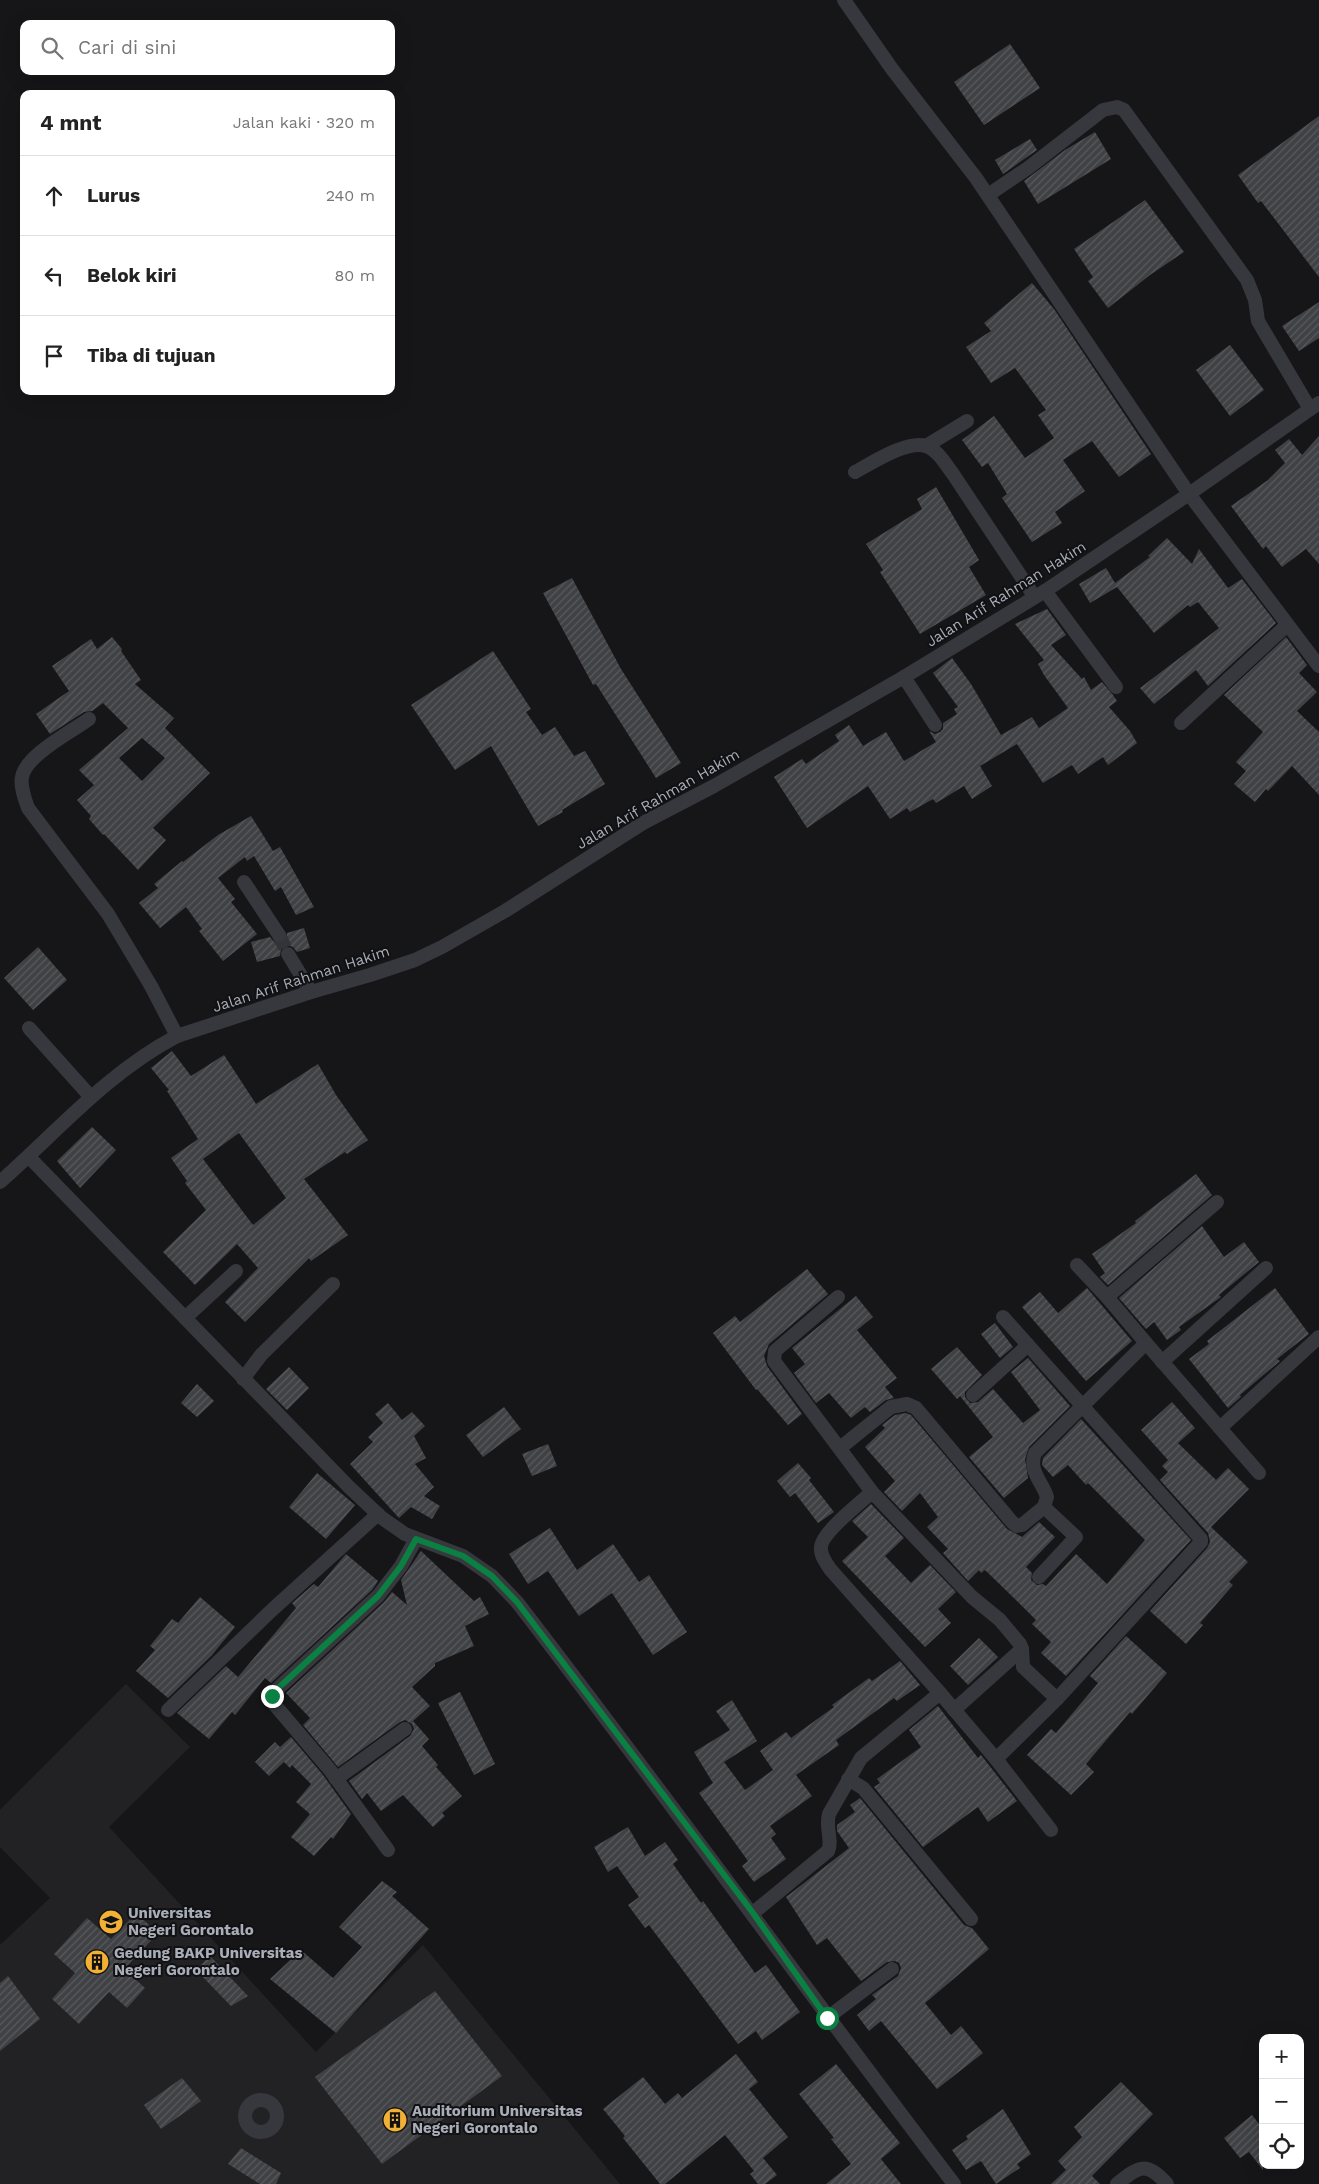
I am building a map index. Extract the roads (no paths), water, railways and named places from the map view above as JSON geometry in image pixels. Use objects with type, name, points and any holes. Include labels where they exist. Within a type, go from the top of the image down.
[{"type":"street","points":[[844,0],[892,69],[988,195],[1189,494],[1287,625],[1318,663]]},
{"type":"street","points":[[988,195],[1028,168],[1103,110],[1118,107],[1124,110],[1247,280],[1255,300],[1258,321],[1314,406]]},
{"type":"street","name":"Jalan Arif Rahman Hakim","points":[[0,1182],[29,1157],[90,1096],[121,1071],[177,1036],[310,992],[370,975],[442,947],[505,910],[643,823],[714,786],[904,677],[1039,594],[1189,494],[1314,406]]},
{"type":"street","points":[[855,472],[901,449],[910,446],[926,446],[967,421]]},
{"type":"street","points":[[926,446],[939,455],[1039,594],[1116,687]]},
{"type":"street","points":[[1181,723],[1287,625]]},
{"type":"street","points":[[904,677],[934,725]]},
{"type":"street","points":[[90,719],[34,757],[24,770],[21,779],[24,794],[28,808],[108,914],[151,986],[177,1036]]},
{"type":"street","points":[[244,882],[279,935]]},
{"type":"street","points":[[288,954],[310,992]]},
{"type":"street","points":[[29,1028],[90,1096]]},
{"type":"street","points":[[29,1157],[243,1379],[378,1514],[395,1528],[416,1539],[463,1556],[492,1576],[517,1602],[753,1913],[827,2018],[954,2184]]},
{"type":"street","points":[[1107,1298],[1217,1202]]},
{"type":"street","points":[[1077,1265],[1259,1473]]},
{"type":"street","points":[[1162,1362],[1266,1268]]},
{"type":"street","points":[[184,1318],[236,1271]]},
{"type":"street","points":[[243,1379],[261,1355],[333,1284]]},
{"type":"street","points":[[838,1296],[775,1351],[774,1361],[872,1492],[972,1597],[1000,1620],[1022,1649],[1023,1667],[1057,1699]]},
{"type":"street","points":[[996,1759],[1057,1699],[1201,1542],[1201,1539],[1003,1317]]},
{"type":"street","points":[[1220,1428],[1319,1337]]},
{"type":"street","points":[[840,1448],[891,1407],[907,1404],[916,1408],[1012,1522],[1017,1526],[1022,1525],[1044,1507],[1046,1493],[1033,1471],[1032,1460],[1042,1443],[1083,1406],[1146,1343]]},
{"type":"street","points":[[973,1395],[1028,1345]]},
{"type":"street","points":[[872,1492],[826,1535],[821,1546],[822,1556],[830,1569],[996,1759],[1051,1830]]},
{"type":"street","points":[[1040,1577],[1076,1537],[1044,1507]]},
{"type":"street","points":[[168,1710],[273,1609],[378,1514]]},
{"type":"street","points":[[388,1850],[336,1779],[274,1704],[272,1696],[274,1692],[378,1596],[401,1566],[416,1539]]},
{"type":"street","points":[[954,1710],[1022,1649]]},
{"type":"street","points":[[753,1913],[828,1851],[831,1844],[827,1822],[861,1758],[872,1747],[940,1693]]},
{"type":"street","points":[[336,1779],[405,1729]]},
{"type":"street","points":[[848,1780],[863,1788],[972,1920]]},
{"type":"street","points":[[827,2018],[892,1969]]},
{"type":"street","points":[[1117,2184],[1139,2168],[1145,2168],[1159,2175],[1167,2184]]},
{"type":"tunnel","points":[[279,935],[288,954]]},
{"type":"place","name":"Universitas Negeri Gorontalo","points":[[111,1922]]},
{"type":"place","name":"Gedung BAKP Universitas Negeri Gorontalo","points":[[97,1962]]},
{"type":"place","name":"Auditorium Universitas Negeri Gorontalo","points":[[395,2120]]}]
